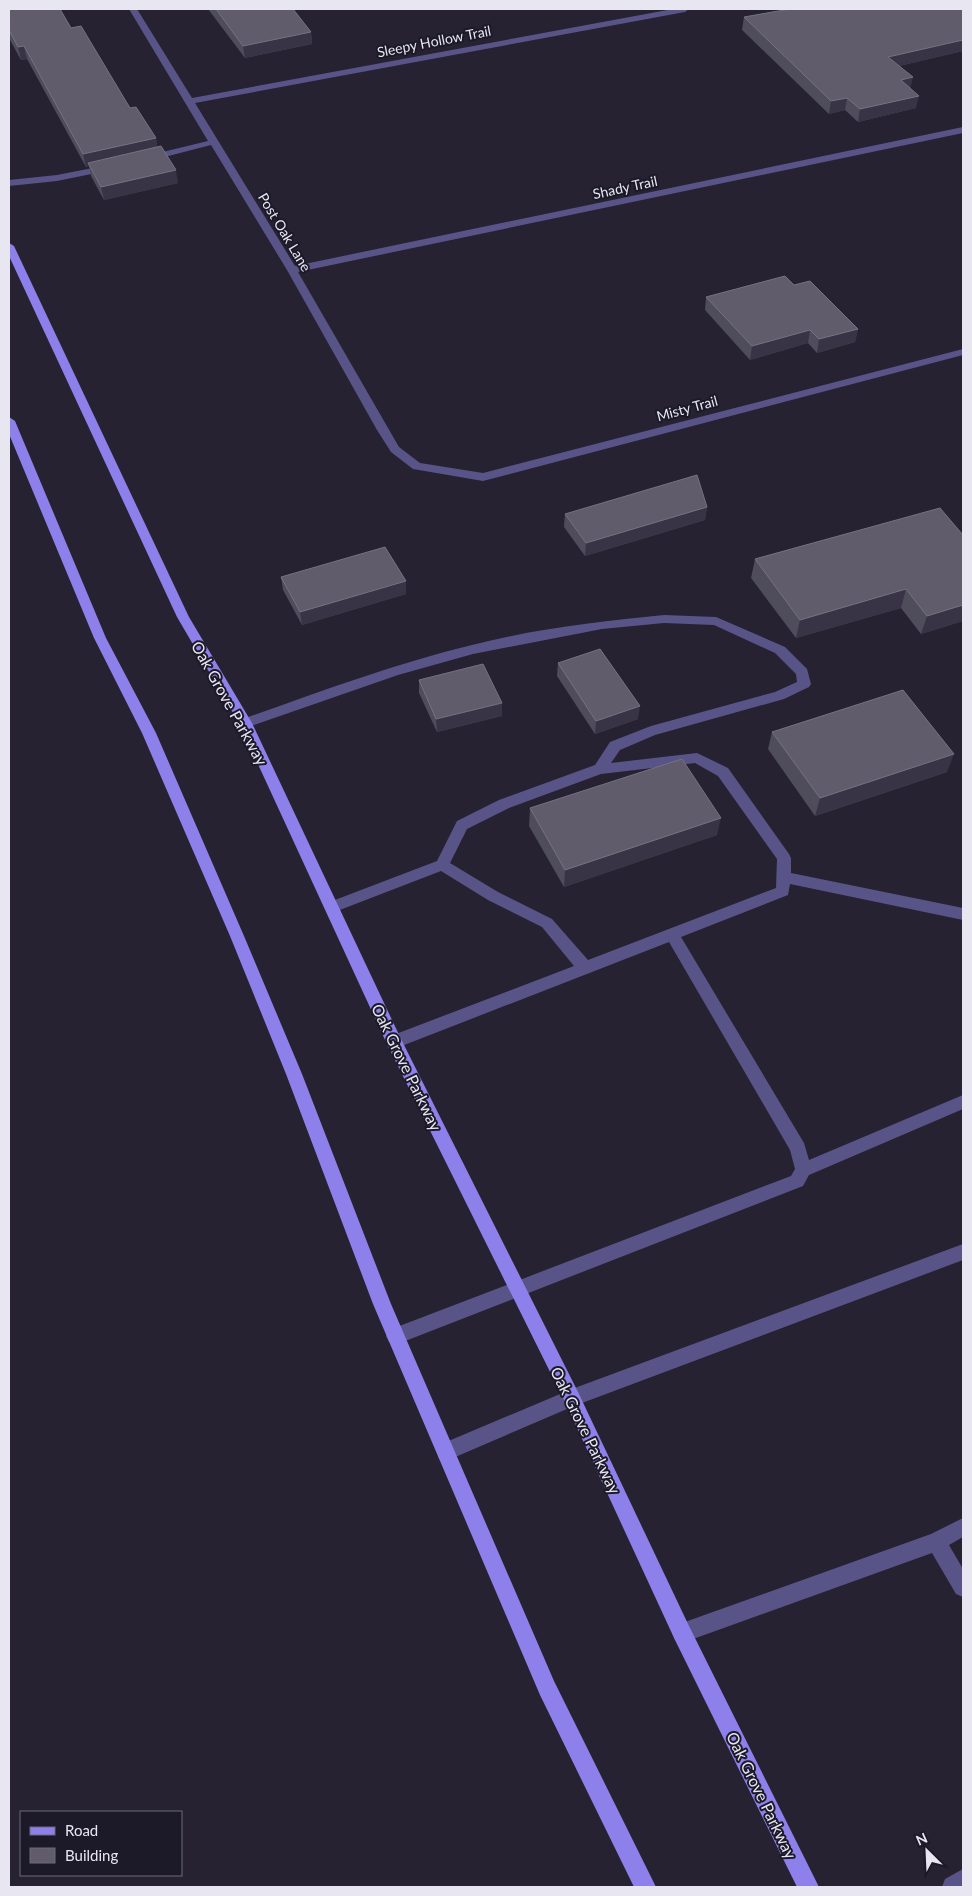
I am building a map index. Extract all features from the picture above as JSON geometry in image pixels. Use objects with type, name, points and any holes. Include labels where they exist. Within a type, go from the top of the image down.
[{"type":"main road","name":"Oak Grove Parkway","points":[[9,246],[183,617],[245,723],[394,1042],[572,1398],[682,1633],[808,1887]]},
{"type":"main road","points":[[9,421],[100,638],[149,733],[237,936],[294,1074],[395,1336],[547,1688],[645,1887]]},
{"type":"street","name":"Post Oak Lane","points":[[133,9],[292,270],[383,430],[395,449],[417,466]]},
{"type":"street","name":"Sleepy Hollow Trail","points":[[189,101],[685,9]]},
{"type":"street","name":"Shady Trail","points":[[292,270],[963,130]]},
{"type":"street","points":[[132,162],[214,142]]},
{"type":"street","points":[[9,184],[57,178],[114,166]]},
{"type":"street","name":"Misty Trail","points":[[417,466],[483,476],[963,352]]},
{"type":"street","points":[[245,723],[394,672],[473,649],[602,625],[664,619],[716,621],[780,650],[802,672],[804,684],[779,696],[651,731],[615,746],[600,769]]},
{"type":"street","points":[[332,908],[442,865],[462,825],[504,804],[600,769],[696,758],[723,772],[784,858],[783,891],[394,1042]]},
{"type":"street","points":[[442,865],[493,896],[547,924],[584,967]]},
{"type":"street","points":[[784,877],[963,914]]},
{"type":"street","points":[[395,1336],[797,1182],[803,1170],[798,1148],[672,934]]},
{"type":"street","points":[[803,1170],[963,1102]]},
{"type":"street","points":[[446,1452],[572,1398],[963,1252]]},
{"type":"street","points":[[682,1633],[936,1542],[963,1527]]},
{"type":"street","points":[[936,1542],[963,1586]]},
{"type":"street","points":[[952,1887],[963,1880]]},
{"type":"building","points":[[9,9],[60,9],[71,28],[81,26],[130,108],[136,107],[156,138],[83,154],[24,46],[18,47],[9,30]]},
{"type":"building","points":[[216,9],[293,9],[311,32],[243,46]]},
{"type":"building","points":[[790,9],[963,9],[963,40],[888,57],[913,77],[901,80],[919,96],[860,109],[847,98],[831,101],[744,17]]},
{"type":"building","points":[[161,146],[176,170],[101,187],[88,163]]},
{"type":"building","points":[[785,276],[794,285],[810,281],[858,329],[819,339],[810,330],[752,346],[706,297]]},
{"type":"building","points":[[697,475],[707,507],[586,543],[565,514]]},
{"type":"building","points":[[940,508],[963,535],[963,605],[927,616],[906,589],[800,620],[755,559]]},
{"type":"building","points":[[385,547],[406,581],[300,612],[281,577]]},
{"type":"building","points":[[600,649],[640,706],[596,721],[558,663]]},
{"type":"building","points":[[483,664],[502,703],[436,719],[419,680]]},
{"type":"building","points":[[903,690],[954,754],[820,798],[772,732]]},
{"type":"building","points":[[682,759],[721,818],[565,870],[530,808]]}]
